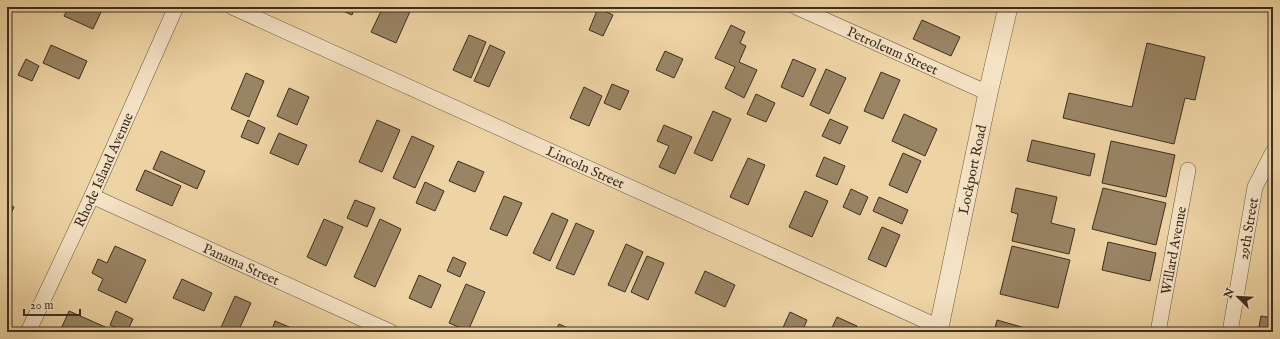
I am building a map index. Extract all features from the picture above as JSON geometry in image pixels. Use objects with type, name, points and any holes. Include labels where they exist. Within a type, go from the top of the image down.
[{"type":"street","name":"Rhode Island Avenue","points":[[28,332],[92,196],[176,7]]},
{"type":"street","name":"Lincoln Street","points":[[232,7],[939,330]]},
{"type":"street","name":"Petroleum Street","points":[[796,7],[988,93]]},
{"type":"street","name":"Lockport Road","points":[[939,330],[988,93],[1008,7]]},
{"type":"street","name":"29th Street","points":[[1230,332],[1255,187],[1273,152]]},
{"type":"street","name":"Willard Avenue","points":[[1158,332],[1188,170]]},
{"type":"street","name":"Panama Street","points":[[92,196],[391,332]]},
{"type":"building","points":[[69,7],[94,7],[102,10],[93,29],[64,16]]},
{"type":"building","points":[[334,7],[355,7],[352,15]]},
{"type":"building","points":[[383,7],[412,7],[396,43],[371,32]]},
{"type":"building","points":[[598,8],[613,15],[603,36],[589,30]]},
{"type":"building","points":[[922,20],[960,37],[951,56],[913,39]]},
{"type":"building","points":[[731,25],[745,32],[740,43],[746,46],[739,62],[757,70],[744,98],[725,88],[735,67],[715,58]]},
{"type":"building","points":[[469,35],[486,42],[471,78],[453,70]]},
{"type":"building","points":[[1147,43],[1205,57],[1195,100],[1185,98],[1174,144],[1063,118],[1069,93],[1132,107]]},
{"type":"building","points":[[51,45],[87,61],[79,79],[43,63]]},
{"type":"building","points":[[490,45],[505,52],[489,87],[474,81]]},
{"type":"building","points":[[665,51],[683,59],[674,78],[656,70]]},
{"type":"building","points":[[26,59],[39,66],[32,81],[18,75]]},
{"type":"building","points":[[793,59],[816,69],[803,97],[781,87]]},
{"type":"building","points":[[826,69],[846,78],[829,114],[810,105]]},
{"type":"building","points":[[881,72],[900,80],[883,119],[864,111]]},
{"type":"building","points":[[246,73],[264,81],[249,117],[231,109]]},
{"type":"building","points":[[612,84],[629,91],[620,110],[604,103]]},
{"type":"building","points":[[584,87],[602,96],[589,126],[570,118]]},
{"type":"building","points":[[289,88],[309,97],[297,125],[277,116]]},
{"type":"building","points":[[756,94],[775,103],[766,122],[747,114]]},
{"type":"building","points":[[713,111],[731,119],[712,161],[694,153]]},
{"type":"building","points":[[904,114],[937,129],[925,156],[892,141]]},
{"type":"building","points":[[830,119],[848,127],[840,144],[822,136]]},
{"type":"building","points":[[248,120],[265,128],[258,144],[241,137]]},
{"type":"building","points":[[377,120],[400,130],[382,172],[359,162]]},
{"type":"building","points":[[664,125],[692,137],[675,174],[659,167],[669,146],[657,141]]},
{"type":"building","points":[[279,133],[307,145],[298,165],[270,153]]},
{"type":"building","points":[[412,136],[434,146],[415,188],[393,178]]},
{"type":"building","points":[[1032,140],[1095,154],[1090,176],[1027,161]]},
{"type":"building","points":[[1111,141],[1175,155],[1166,197],[1102,183]]},
{"type":"building","points":[[161,151],[205,171],[197,189],[153,169]]},
{"type":"building","points":[[903,153],[921,161],[907,193],[889,185]]},
{"type":"building","points":[[824,157],[845,166],[837,185],[816,176]]},
{"type":"building","points":[[748,158],[765,165],[748,205],[730,197]]},
{"type":"building","points":[[458,161],[484,172],[475,192],[449,181]]},
{"type":"building","points":[[145,170],[181,186],[172,206],[136,190]]},
{"type":"building","points":[[425,182],[444,191],[435,211],[416,203]]},
{"type":"building","points":[[1016,188],[1057,197],[1051,223],[1075,229],[1069,254],[1012,241],[1018,214],[1011,212]]},
{"type":"building","points":[[1103,188],[1166,203],[1156,245],[1092,229]]},
{"type":"building","points":[[851,189],[868,197],[860,215],[843,207]]},
{"type":"building","points":[[805,191],[828,201],[812,237],[789,227]]},
{"type":"building","points":[[504,196],[522,203],[507,236],[490,229]]},
{"type":"building","points":[[879,197],[908,210],[902,224],[873,211]]},
{"type":"building","points":[[355,200],[375,208],[367,227],[347,218]]},
{"type":"building","points":[[7,204],[14,207],[7,222]]},
{"type":"building","points":[[552,213],[568,220],[550,261],[533,253]]},
{"type":"building","points":[[324,219],[343,227],[326,266],[307,257]]},
{"type":"building","points":[[380,219],[401,229],[375,287],[354,277]]},
{"type":"building","points":[[576,223],[594,231],[574,275],[556,268]]},
{"type":"building","points":[[882,227],[900,235],[886,267],[868,259]]},
{"type":"building","points":[[1108,242],[1156,253],[1150,281],[1102,270]]},
{"type":"building","points":[[626,244],[643,252],[625,292],[608,285]]},
{"type":"building","points":[[115,246],[146,260],[126,303],[98,290],[103,279],[92,273],[98,259],[107,263]]},
{"type":"building","points":[[1012,246],[1070,260],[1058,308],[1000,294]]},
{"type":"building","points":[[647,256],[664,263],[648,300],[631,292]]},
{"type":"building","points":[[453,257],[466,263],[460,277],[447,271]]},
{"type":"building","points":[[705,271],[735,285],[725,307],[695,293]]},
{"type":"building","points":[[419,275],[441,285],[431,308],[409,298]]},
{"type":"building","points":[[182,279],[212,293],[204,311],[173,298]]},
{"type":"building","points":[[466,284],[485,292],[468,331],[449,323]]},
{"type":"building","points":[[235,296],[251,303],[238,332],[219,332]]},
{"type":"building","points":[[69,311],[112,330],[112,332],[68,332],[61,329]]},
{"type":"building","points":[[116,311],[133,319],[127,332],[110,325]]},
{"type":"building","points":[[790,312],[807,320],[802,332],[781,332]]},
{"type":"building","points":[[1261,316],[1273,318],[1273,332],[1258,332]]},
{"type":"building","points":[[837,317],[857,326],[854,332],[830,332]]},
{"type":"building","points":[[997,320],[1025,328],[1024,332],[994,332]]},
{"type":"building","points":[[275,321],[294,329],[292,332],[271,332]]},
{"type":"building","points":[[559,324],[577,332],[555,332]]}]
